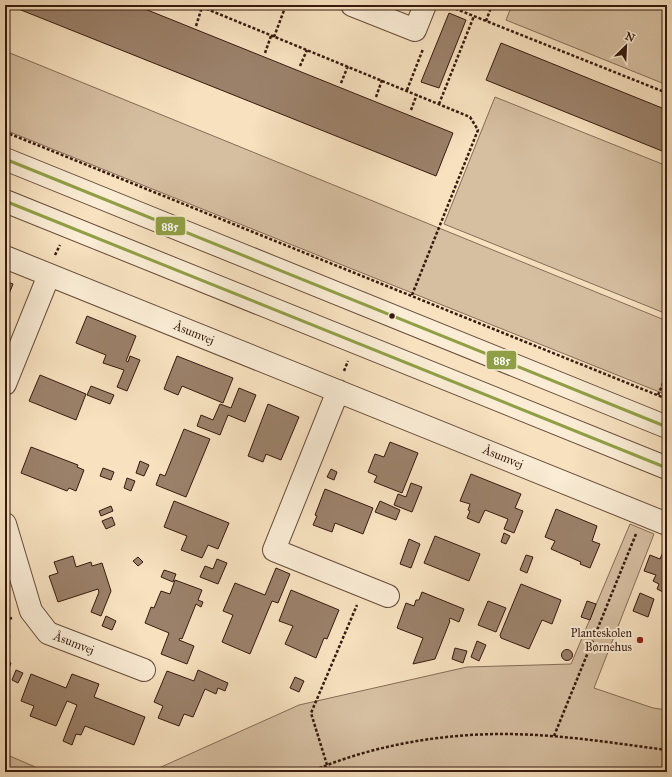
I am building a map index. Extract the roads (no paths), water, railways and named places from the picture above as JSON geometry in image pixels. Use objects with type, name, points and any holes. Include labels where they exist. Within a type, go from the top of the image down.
[{"type":"street","points":[[352,5],[415,30],[425,5]]},
{"type":"street","points":[[5,159],[667,427]]},
{"type":"street","points":[[5,201],[667,468]]},
{"type":"street","name":"Åsumvej","points":[[5,257],[667,524]]},
{"type":"street","points":[[5,384],[49,275]]},
{"type":"street","points":[[338,391],[274,550],[388,596]]},
{"type":"street","name":"Åsumvej","points":[[5,524],[31,611],[48,633],[144,670]]},
{"type":"place","name":"Planteskolen Børnehus","points":[[640,640]]}]
